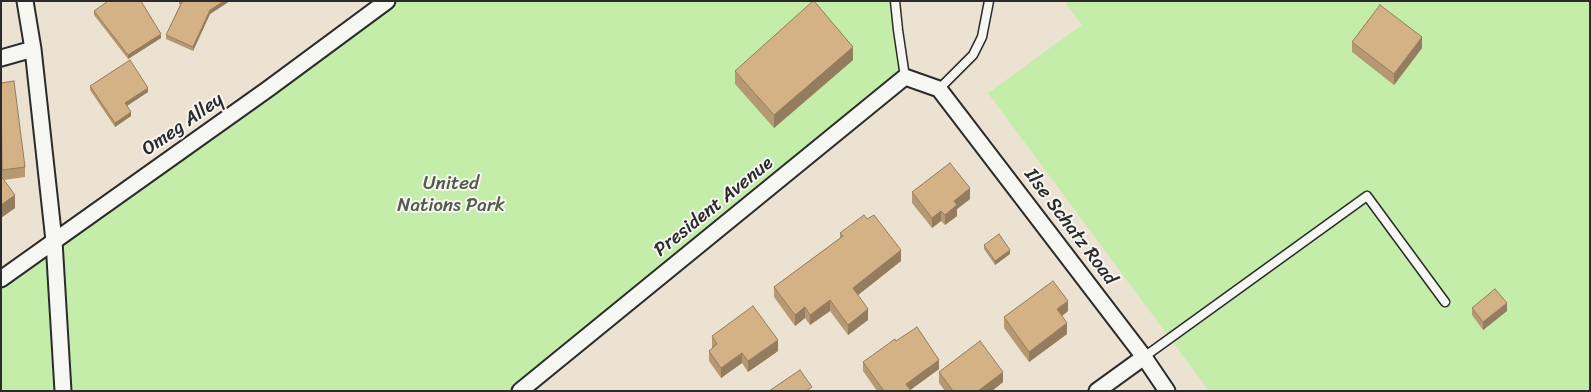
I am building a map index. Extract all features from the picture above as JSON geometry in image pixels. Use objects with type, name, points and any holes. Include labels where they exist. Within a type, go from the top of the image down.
[{"type":"street","points":[[25,1],[33,49],[54,241],[63,391]]},
{"type":"street","name":"Omeg Alley","points":[[1,279],[268,89],[387,1]]},
{"type":"street","points":[[1,58],[33,49]]},
{"type":"street","points":[[906,76],[939,89]]},
{"type":"street","name":"President Avenue","points":[[520,391],[906,76]]},
{"type":"street","name":"Ilse Schatz Road","points":[[939,89],[1168,391]]},
{"type":"street","points":[[1097,391],[1144,357]]},
{"type":"lane","points":[[895,1],[906,76]]},
{"type":"lane","points":[[939,89],[972,55],[982,38],[989,1]]},
{"type":"lane","points":[[1144,357],[1367,196],[1445,302]]},
{"type":"green space","name":"United Nations Park","points":[[384,1],[895,1],[905,77],[520,391],[1,391],[1,279]]},
{"type":"green space","points":[[1064,1],[1590,1],[1590,391],[1209,391],[988,93],[1082,25]]},
{"type":"building","points":[[108,1],[141,1],[161,34],[128,55],[94,11]]},
{"type":"building","points":[[180,1],[224,1],[210,10],[193,47],[166,35],[182,2]]},
{"type":"building","points":[[813,1],[853,47],[774,115],[735,71]]},
{"type":"building","points":[[1380,5],[1422,37],[1394,74],[1352,42]]},
{"type":"building","points":[[130,60],[148,88],[125,103],[131,112],[115,123],[90,86]]},
{"type":"building","points":[[14,81],[25,167],[2,170],[1,83]]},
{"type":"building","points":[[950,163],[970,188],[954,201],[957,205],[945,215],[941,211],[932,218],[912,192]]},
{"type":"building","points":[[1,176],[15,195],[1,205]]},
{"type":"building","points":[[864,215],[867,219],[874,215],[901,250],[853,288],[868,309],[848,325],[830,300],[810,315],[805,307],[795,315],[774,287],[843,236],[840,233]]},
{"type":"building","points":[[999,234],[1010,250],[995,261],[984,245]]},
{"type":"building","points":[[1053,281],[1068,301],[1057,309],[1067,323],[1029,352],[1004,317]]},
{"type":"building","points":[[1495,289],[1507,303],[1483,322],[1472,308]]},
{"type":"building","points":[[753,306],[778,340],[748,361],[742,353],[721,368],[709,351],[717,344],[712,336]]},
{"type":"building","points":[[917,327],[939,360],[906,384],[911,391],[884,391],[863,362],[895,339],[896,341]]},
{"type":"building","points":[[980,341],[1003,372],[978,391],[953,391],[939,372]]},
{"type":"building","points":[[800,370],[812,387],[806,391],[769,391]]}]
